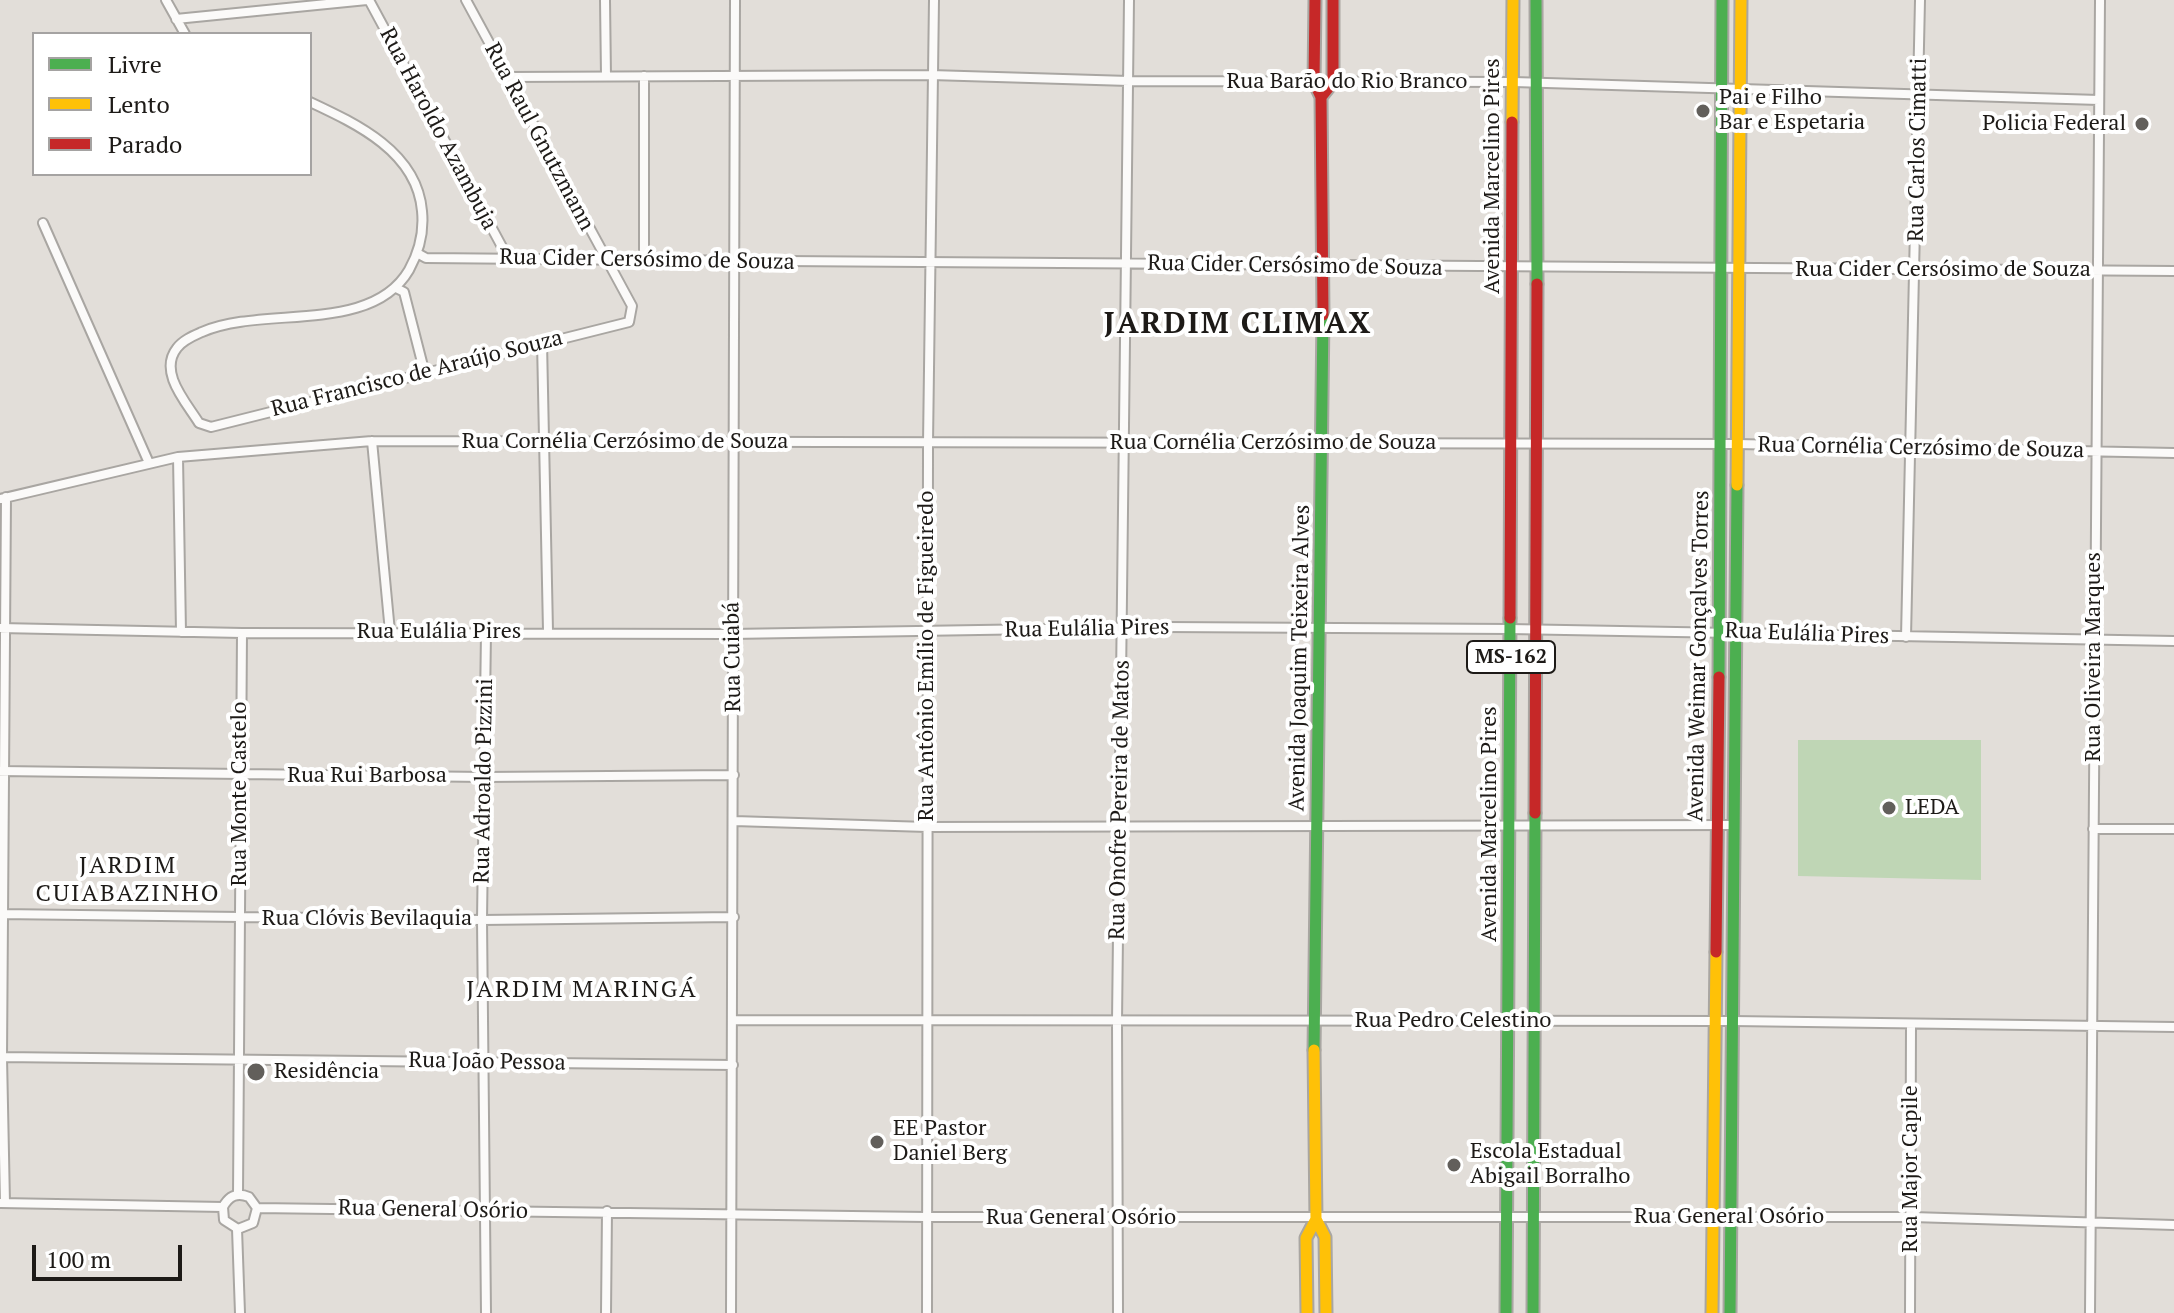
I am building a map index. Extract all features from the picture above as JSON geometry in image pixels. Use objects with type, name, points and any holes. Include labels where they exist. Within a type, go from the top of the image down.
[{"type":"main road","points":[[1314,82],[1315,0]]},
{"type":"main road","points":[[1321,97],[1333,82],[1333,0]]},
{"type":"main road","name":"Avenida Marcelino Pires","points":[[1506,1313],[1511,827],[1513,0]]},
{"type":"main road","name":"Avenida Marcelino Pires","points":[[1533,1313],[1538,268],[1536,0]]},
{"type":"main road","name":"Avenida Weimar Gonçalves Torres","points":[[1712,1313],[1713,1022],[1720,632],[1722,0]]},
{"type":"main road","name":"Avenida Weimar Gonçalves Torres","points":[[1730,1313],[1741,0]]},
{"type":"main road","points":[[1314,62],[1332,61]]},
{"type":"main road","name":"Avenida Joaquim Teixeira Alves","points":[[1314,82],[1321,97],[1324,441],[1318,629],[1314,1021],[1316,1219],[1325,1237],[1326,1313]]},
{"type":"main road","name":"Avenida Joaquim Teixeira Alves","points":[[1307,1313],[1306,1238],[1316,1219]]},
{"type":"street","points":[[166,0],[184,32]]},
{"type":"street","points":[[275,0],[280,10]]},
{"type":"street","points":[[176,19],[368,0]]},
{"type":"street","name":"Rua Haroldo Azambuja","points":[[368,0],[508,258]]},
{"type":"street","name":"Rua Raul Gnutzmann","points":[[466,0],[632,306],[633,316]]},
{"type":"street","points":[[605,0],[606,76]]},
{"type":"street","name":"Rua Cuiabá","points":[[731,1313],[735,0]]},
{"type":"street","name":"Rua Antônio Emílio de Figueiredo","points":[[927,1313],[928,443],[934,0]]},
{"type":"street","name":"Rua Onofre Pereira de Matos","points":[[1118,1313],[1117,1021],[1129,0]]},
{"type":"street","name":"Rua Carlos Cimatti","points":[[1906,637],[1917,272],[1920,0]]},
{"type":"street","name":"Rua Oliveira Marques","points":[[2090,1313],[2100,0]]},
{"type":"street","name":"Rua Barão do Rio Branco","points":[[508,77],[931,75],[1129,81],[1535,82],[2099,100]]},
{"type":"street","points":[[644,76],[644,260]]},
{"type":"street","points":[[312,103],[373,134],[402,164],[421,204],[422,228],[417,253],[396,288],[404,292],[424,370]]},
{"type":"street","points":[[43,223],[149,463]]},
{"type":"street","name":"Rua Cider Cersósimo de Souza","points":[[417,253],[426,258],[1917,272],[2174,271]]},
{"type":"street","name":"Rua Francisco de Araújo Souza","points":[[396,288],[363,307],[220,324],[179,346],[171,360],[170,375],[199,423],[211,427],[424,370],[629,322],[633,316]]},
{"type":"street","points":[[542,342],[547,441],[548,631]]},
{"type":"street","points":[[372,441],[390,632]]},
{"type":"street","name":"Rua Cornélia Cerzósimo de Souza","points":[[3,498],[178,457],[372,441],[1324,441],[1911,445],[2174,453]]},
{"type":"street","points":[[178,457],[181,632]]},
{"type":"street","points":[[3,498],[3,1203],[223,1207]]},
{"type":"street","name":"Rua Eulália Pires","points":[[3,628],[242,633],[548,631],[731,634],[1122,628],[1536,629],[2174,641]]},
{"type":"street","name":"Rua Adroaldo Pizzini","points":[[486,632],[482,920],[482,1061],[488,1211],[486,1313]]},
{"type":"street","name":"Rua Monte Castelo","points":[[238,1194],[242,633]]},
{"type":"street","name":"Rua Rui Barbosa","points":[[3,771],[484,777],[734,775]]},
{"type":"street","points":[[734,821],[927,827],[1735,825]]},
{"type":"street","points":[[2093,829],[2174,829]]},
{"type":"street","name":"Rua Clóvis Bevilaquia","points":[[3,914],[482,920],[734,917]]},
{"type":"street","name":"Rua Pedro Celestino","points":[[732,1020],[1733,1021],[2174,1027]]},
{"type":"street","name":"Rua Major Capile","points":[[1910,1313],[1911,1025]]},
{"type":"street","name":"Rua João Pessoa","points":[[1,1057],[733,1065]]},
{"type":"street","points":[[238,1194],[249,1197],[257,1208],[253,1223],[237,1229],[224,1220],[223,1207],[227,1199],[238,1194]]},
{"type":"street","name":"Rua General Osório","points":[[257,1208],[926,1217],[1912,1217],[2092,1220],[2174,1225]]},
{"type":"street","points":[[606,1313],[607,1211]]},
{"type":"street","points":[[237,1229],[240,1313]]},
{"type":"green space","name":"LEDA","points":[[1798,740],[1981,740],[1981,880],[1798,876]]},
{"type":"traffic: fast","points":[[1536,0],[1537,284]]},
{"type":"traffic: fast","points":[[1719,677],[1722,0]]},
{"type":"traffic: fast","points":[[1314,1050],[1323,315]]},
{"type":"traffic: fast","points":[[1730,1313],[1737,485]]},
{"type":"traffic: fast","points":[[1506,1313],[1510,618]]},
{"type":"traffic: fast","points":[[1533,1313],[1535,813]]},
{"type":"traffic: slow","points":[[1512,122],[1513,0]]},
{"type":"traffic: slow","points":[[1737,485],[1741,0]]},
{"type":"traffic: slow","points":[[1712,1313],[1716,952]]},
{"type":"traffic: slow","points":[[1314,1050],[1316,1219],[1325,1237],[1326,1313]]},
{"type":"traffic: slow","points":[[1307,1313],[1306,1238],[1316,1219]]},
{"type":"traffic: jam","points":[[1315,0],[1314,82],[1321,97],[1323,315]]},
{"type":"traffic: jam","points":[[1321,97],[1333,82],[1333,0]]},
{"type":"traffic: jam","points":[[1510,618],[1512,122]]},
{"type":"traffic: jam","points":[[1535,813],[1537,284]]},
{"type":"traffic: jam","points":[[1716,952],[1719,677]]},
{"type":"place","name":"Pai e Filho Bar e Espetaria","points":[[1703,111]]},
{"type":"place","name":"Policia Federal","points":[[2142,124]]},
{"type":"place","name":"LEDA","points":[[1889,808]]},
{"type":"place","name":"Residência","points":[[256,1072]]},
{"type":"place","name":"EE Pastor Daniel Berg","points":[[877,1142]]},
{"type":"place","name":"Escola Estadual Abigail Borralho","points":[[1454,1165]]},
{"type":"district","name":"JARDIM CLIMAX","points":[[1238,324]]},
{"type":"district","name":"JARDIM CUIABAZINHO","points":[[128,880]]},
{"type":"district","name":"JARDIM MARINGÁ","points":[[582,990]]}]
